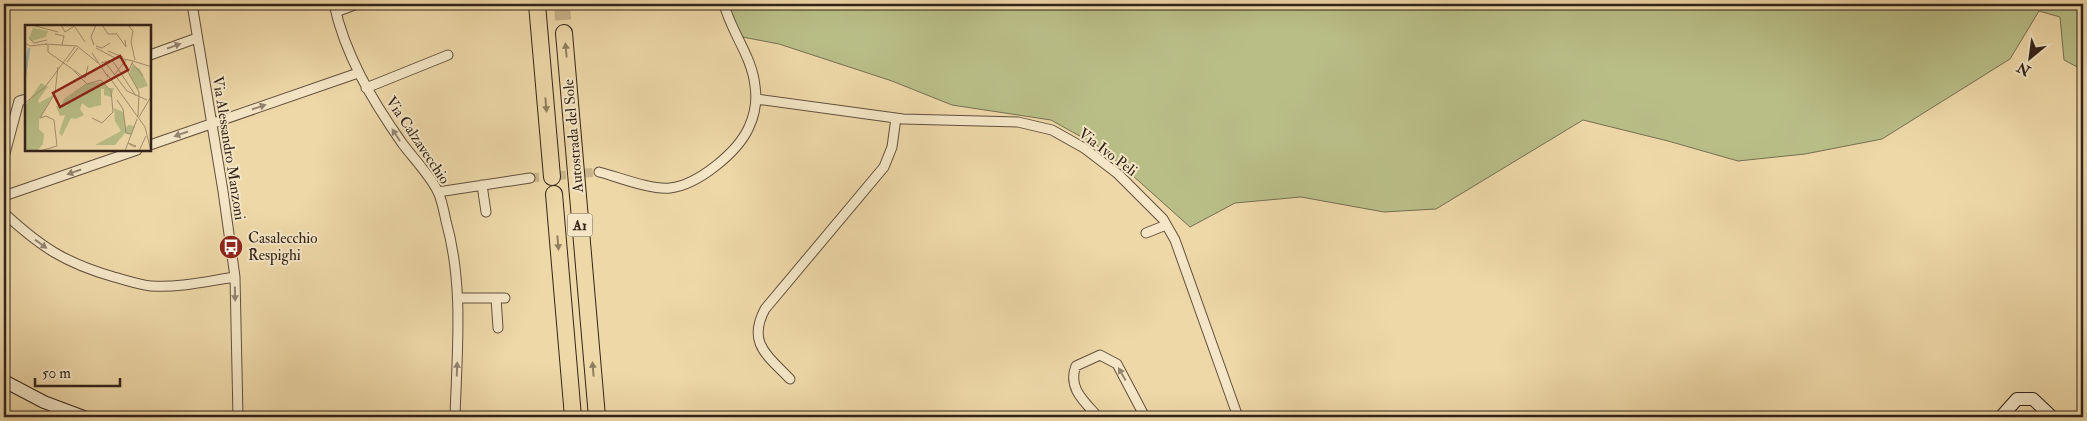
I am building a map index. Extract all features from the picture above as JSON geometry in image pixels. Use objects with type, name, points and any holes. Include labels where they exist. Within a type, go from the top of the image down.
[{"type":"highway","name":"Autostrada del Sole","points":[[538,4],[552,177]]},
{"type":"highway","name":"Autostrada del Sole","points":[[564,33],[597,417]]},
{"type":"highway","name":"Autostrada del Sole","points":[[554,194],[573,417]]},
{"type":"main road","points":[[4,382],[44,402],[84,417]]},
{"type":"main road","points":[[2001,417],[2017,399],[2025,399],[2033,400],[2052,417]]},
{"type":"street","name":"Via Alessandro Manzoni","points":[[192,4],[235,277],[238,417]]},
{"type":"street","points":[[335,8],[357,4]]},
{"type":"street","points":[[599,172],[645,185],[669,188],[690,183],[725,157],[742,139],[749,127],[756,100],[752,70],[732,28],[724,4]]},
{"type":"street","name":"Via Calzavecchio","points":[[335,8],[358,73],[366,88],[402,143],[438,192],[452,241],[459,298],[455,417]]},
{"type":"street","points":[[151,55],[197,38]]},
{"type":"street","points":[[366,88],[448,55]]},
{"type":"street","points":[[151,145],[358,73]]},
{"type":"street","points":[[4,158],[19,101],[25,99]]},
{"type":"street","name":"Via Ivo Peli","points":[[756,100],[896,118],[1018,122],[1052,130],[1084,148],[1118,174],[1146,200],[1166,225],[1175,240],[1238,417]]},
{"type":"street","points":[[790,379],[758,341],[758,322],[765,309],[884,167],[892,147],[896,118]]},
{"type":"street","points":[[4,196],[134,151]]},
{"type":"street","points":[[438,192],[530,178]]},
{"type":"street","points":[[482,185],[486,212]]},
{"type":"street","points":[[4,213],[38,242],[72,263],[134,282],[152,286],[235,277]]},
{"type":"street","points":[[1146,233],[1166,225]]},
{"type":"street","points":[[459,298],[500,298],[498,328]]},
{"type":"street","points":[[1098,417],[1076,390],[1073,385],[1072,375],[1076,366],[1100,355],[1111,359],[1117,364],[1145,417]]},
{"type":"green space","points":[[724,4],[2083,4],[2083,70],[2064,60],[2060,17],[2039,11],[2010,59],[1882,139],[1805,154],[1738,161],[1583,120],[1436,209],[1384,212],[1301,197],[1235,203],[1190,227],[1103,149],[1051,120],[952,105],[892,81],[779,44],[737,36]]},
{"type":"tunnel","points":[[562,4],[564,33]]},
{"type":"tunnel","points":[[530,178],[599,172]]},
{"type":"place","name":"Casalecchio Respighi","points":[[231,247]]}]
